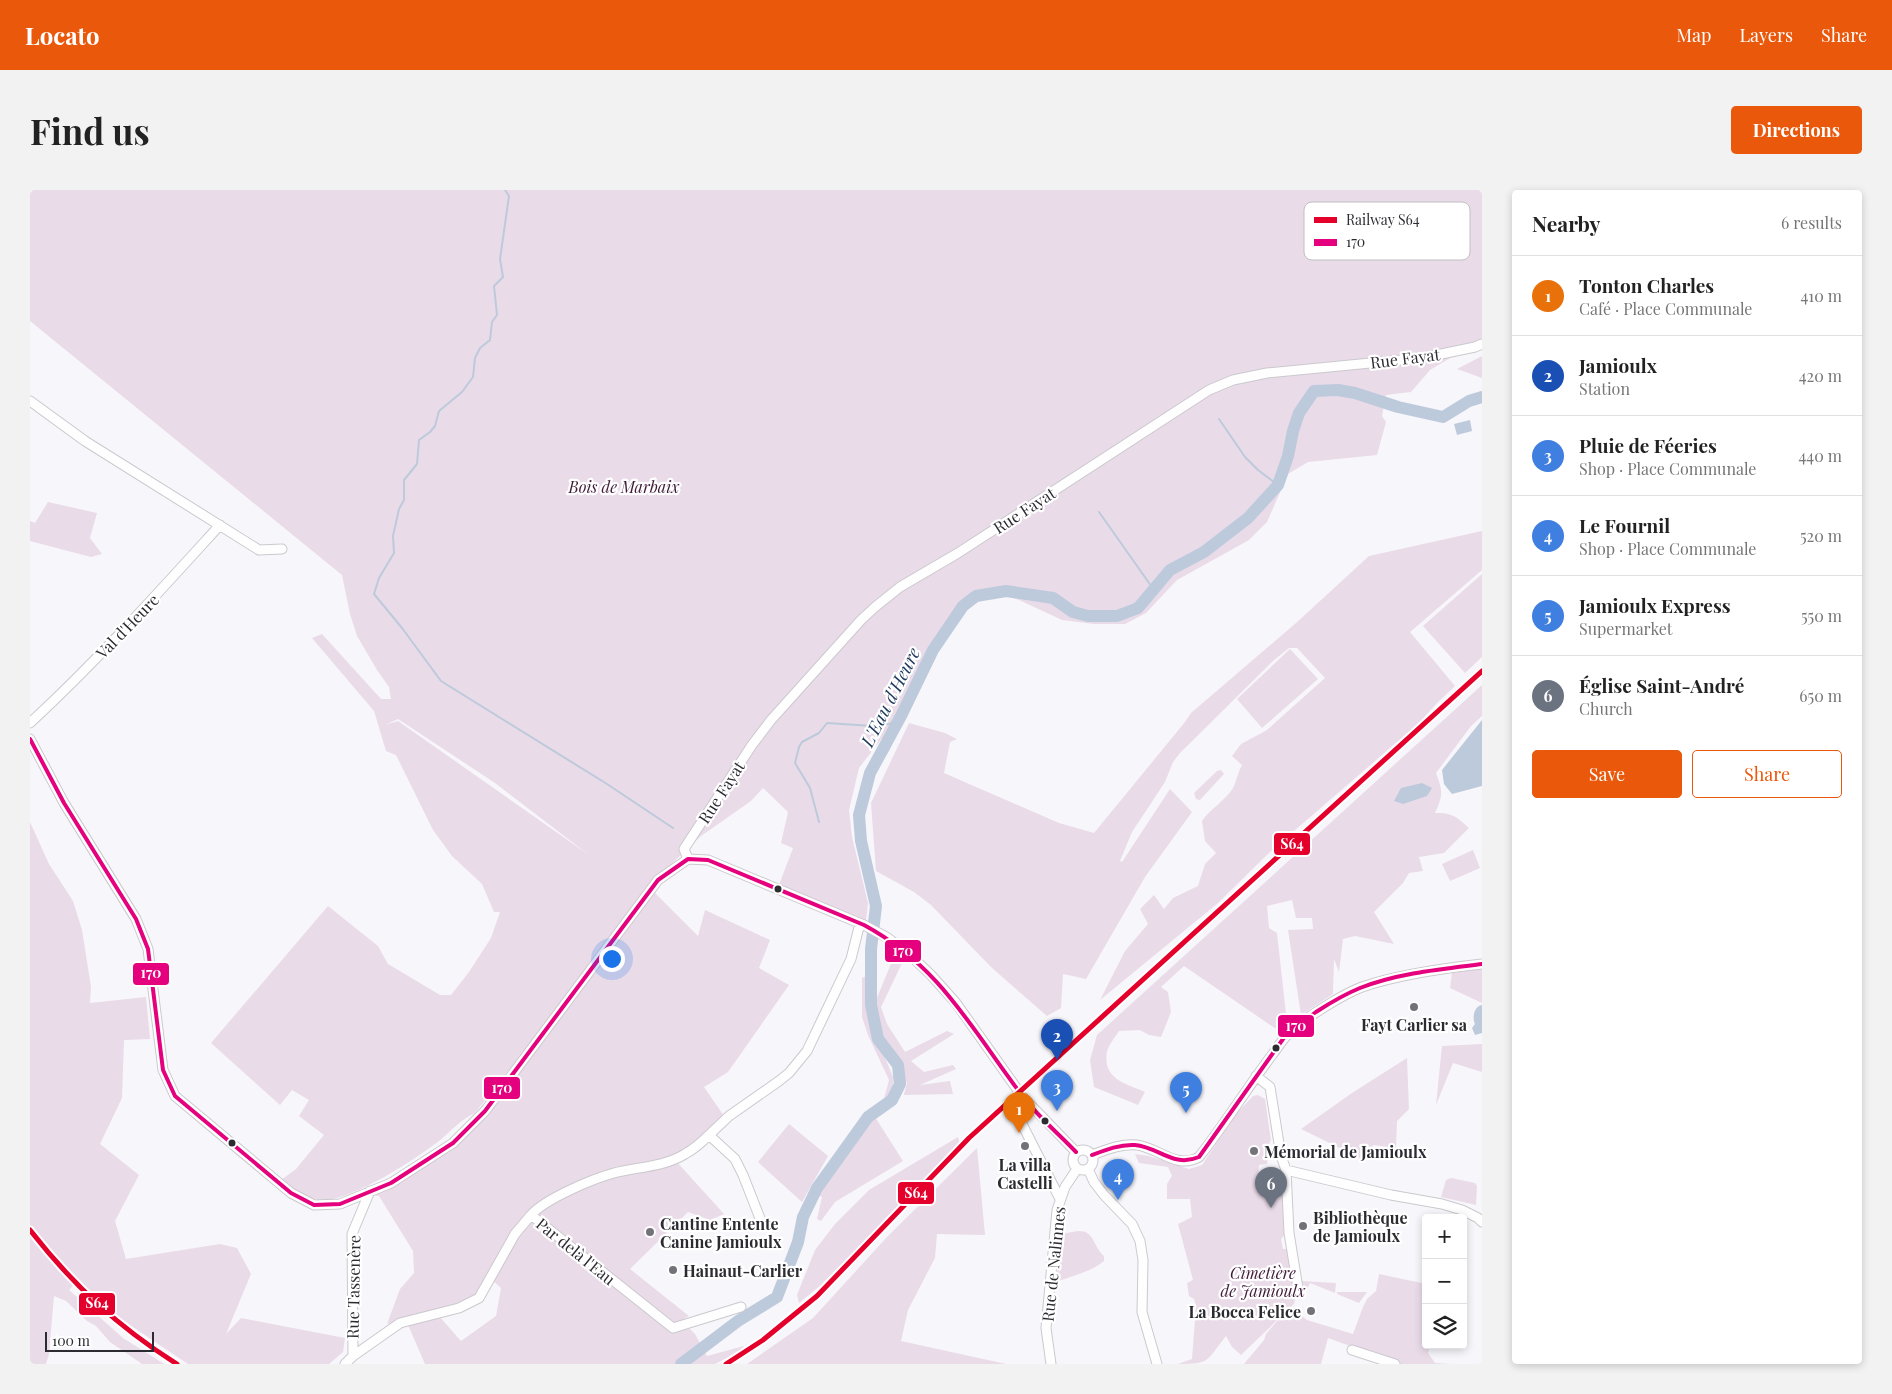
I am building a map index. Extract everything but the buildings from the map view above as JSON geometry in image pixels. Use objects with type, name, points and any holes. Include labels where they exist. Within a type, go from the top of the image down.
[{"type":"street","name":"Rue Fayat","points":[[688,859],[684,849],[770,720],[861,620],[900,587],[958,553],[1209,390],[1232,380],[1267,373],[1422,358],[1475,348],[1482,344]]},
{"type":"street","points":[[30,402],[85,441],[259,550],[282,549]]},
{"type":"street","name":"Val d'Heure","points":[[30,723],[70,686],[220,525]]},
{"type":"street","points":[[30,739],[64,803],[136,919],[148,949],[163,1070],[176,1096],[291,1194],[314,1205],[340,1204],[391,1183],[453,1143],[485,1111],[658,880],[688,859],[708,860],[862,924],[888,938],[931,975],[956,1003],[1019,1093],[1076,1152]]},
{"type":"street","name":"Par delà l'Eau","points":[[741,1307],[673,1328],[531,1215],[538,1207],[550,1200],[613,1174],[664,1162],[684,1155],[730,1116],[779,1082],[807,1051],[851,959],[862,924]]},
{"type":"street","points":[[1092,1155],[1125,1144],[1139,1145],[1185,1162],[1193,1161],[1200,1157],[1228,1120],[1256,1076],[1291,1031],[1331,1003],[1361,987],[1391,979],[1482,964]]},
{"type":"street","points":[[1256,1076],[1270,1087],[1280,1156],[1286,1170],[1289,1233],[1298,1288]]},
{"type":"street","points":[[1028,1103],[1019,1110],[1018,1116],[1060,1199]]},
{"type":"street","points":[[709,1135],[735,1159],[743,1174],[763,1226]]},
{"type":"street","points":[[1087,1150],[1092,1155],[1093,1164],[1088,1170],[1082,1171],[1073,1165],[1072,1160],[1076,1152],[1087,1150]]},
{"type":"street","name":"Rue de Nalinnes","points":[[1051,1364],[1046,1328],[1057,1210],[1065,1187],[1077,1169]]},
{"type":"street","points":[[1088,1170],[1094,1182],[1115,1208],[1132,1224],[1140,1241],[1143,1260],[1142,1312],[1157,1364]]},
{"type":"street","points":[[1286,1170],[1391,1195],[1442,1204],[1481,1218]]},
{"type":"street","name":"Rue Tassenère","points":[[353,1356],[352,1234],[370,1191]]},
{"type":"street","name":"Rue Tassenère","points":[[353,1356],[400,1323],[459,1308],[479,1298],[515,1234],[531,1215]]},
{"type":"street","points":[[1352,1350],[1394,1364]]},
{"type":"street","points":[[345,1364],[353,1356]]},
{"type":"green space","name":"Bois de Marbaix","points":[[30,190],[1482,190],[1482,339],[1430,370],[1411,392],[1386,395],[1382,416],[1386,422],[1377,455],[1308,462],[1288,474],[1267,522],[1249,540],[1177,580],[1146,613],[1125,624],[1094,624],[1062,620],[1010,597],[993,597],[978,602],[950,617],[918,670],[889,752],[886,733],[859,768],[849,810],[852,837],[868,903],[866,921],[863,922],[779,885],[793,848],[781,843],[788,812],[763,788],[751,801],[701,836],[644,890],[607,945],[653,891],[698,936],[705,910],[770,940],[759,968],[789,985],[728,1072],[704,1087],[724,1116],[685,1153],[615,1171],[535,1207],[476,1295],[460,1305],[387,1324],[400,1289],[414,1273],[413,1251],[379,1196],[373,1195],[435,1159],[471,1130],[504,1096],[527,1047],[475,1113],[460,1122],[439,1141],[384,1177],[352,1193],[325,1200],[312,1199],[301,1194],[281,1180],[296,1169],[324,1135],[299,1116],[309,1100],[292,1090],[280,1105],[211,1043],[328,906],[378,946],[388,964],[440,995],[451,995],[469,972],[491,938],[500,912],[494,912],[482,884],[452,856],[433,830],[396,755],[386,751],[374,711],[312,638],[322,634],[381,699],[391,699],[389,687],[357,636],[350,614],[342,575],[30,321]],"holes":[[[398,719],[495,783],[589,855],[398,721],[385,725]]]},
{"type":"green space","points":[[1482,356],[1482,378],[1457,369]]},
{"type":"green space","points":[[48,502],[97,513],[90,538],[102,554],[91,557],[30,541],[30,521],[35,523]]},
{"type":"green space","points":[[1482,531],[1482,570],[1410,632],[1455,686],[1419,723],[1272,850],[1218,903],[1100,1000],[1125,951],[1148,924],[1140,909],[1154,895],[1164,909],[1173,898],[1198,886],[1205,864],[1216,853],[1205,841],[1202,821],[1227,796],[1234,786],[1242,765],[1232,756],[1241,744],[1267,730],[1325,678],[1297,648],[1289,648],[1274,660],[1173,762],[1165,782],[1132,832],[1120,861],[1122,862],[1170,789],[1192,812],[1145,877],[1086,979],[1063,974],[1061,1008],[1047,1016],[991,967],[931,905],[914,892],[876,871],[871,803],[909,723],[945,733],[957,739],[950,742],[944,773],[1059,823],[1094,833],[1191,713],[1296,623],[1369,556]]},
{"type":"green space","points":[[1482,574],[1482,657],[1465,673],[1423,626]]},
{"type":"green space","points":[[1290,649],[1318,679],[1262,728],[1237,699]]},
{"type":"green space","points":[[1482,685],[1482,716],[1471,726],[1436,773],[1441,793],[1440,802],[1435,813],[1446,813],[1454,816],[1469,828],[1444,853],[1419,857],[1423,871],[1409,873],[1403,883],[1374,912],[1394,944],[1355,936],[1343,939],[1339,972],[1334,959],[1333,994],[1301,1015],[1288,930],[1313,929],[1312,918],[1296,918],[1292,900],[1267,906],[1269,928],[1277,933],[1287,1023],[1282,1033],[1184,966],[1161,987],[1168,992],[1171,1012],[1161,1037],[1149,1035],[1140,1030],[1119,1031],[1107,1052],[1106,1061],[1108,1069],[1112,1074],[1123,1083],[1145,1092],[1138,1105],[1094,1087],[1090,1060],[1097,1035]]},
{"type":"green space","points":[[1221,770],[1224,774],[1200,800],[1196,799],[1194,793],[1217,771]]},
{"type":"green space","points":[[30,822],[49,864],[73,901],[82,930],[91,987],[90,1003],[146,997],[150,1039],[124,1040],[122,1098],[100,1144],[139,1175],[115,1221],[126,1259],[220,1244],[237,1248],[251,1274],[226,1334],[241,1318],[345,1338],[343,1352],[329,1364],[188,1364],[121,1319],[78,1280],[69,1290],[123,1338],[164,1364],[142,1364],[110,1342],[96,1326],[87,1321],[66,1301],[54,1296],[49,1354],[46,1364],[30,1364]]},
{"type":"green space","points":[[1473,850],[1480,868],[1450,881],[1442,864]]},
{"type":"green space","points":[[893,959],[904,959],[881,1007],[887,1024],[905,1052],[947,1031],[954,1034],[911,1061],[924,1072],[953,1065],[956,1069],[920,1085],[950,1081],[953,1094],[904,1095],[907,1082],[898,1084],[892,1054],[881,1035],[874,1005]]},
{"type":"green space","points":[[1482,968],[1482,1003],[1450,988],[1452,973]]},
{"type":"green space","points":[[866,976],[869,1020],[894,1079],[889,1100],[884,1099],[889,1080],[868,1035],[862,1017],[862,978]]},
{"type":"green space","points":[[1482,1044],[1482,1072],[1453,1063],[1436,1105],[1442,1046]]},
{"type":"green space","points":[[1407,1058],[1409,1109],[1397,1121],[1396,1148],[1373,1145],[1366,1161],[1301,1129],[1352,1093]]},
{"type":"green space","name":"Cimetière de Jamioulx","points":[[1258,1095],[1265,1099],[1271,1141],[1267,1164],[1259,1165],[1258,1179],[1283,1177],[1286,1233],[1281,1239],[1283,1249],[1290,1249],[1297,1289],[1294,1304],[1241,1355],[1232,1347],[1226,1336],[1211,1356],[1202,1362],[1178,1364],[1192,1359],[1196,1306],[1194,1299],[1189,1296],[1187,1283],[1193,1280],[1178,1224],[1192,1217],[1190,1199],[1167,1199],[1167,1184],[1172,1176],[1168,1167],[1139,1163],[1135,1154],[1149,1156],[1189,1169],[1202,1165],[1236,1114],[1253,1096]]},
{"type":"green space","points":[[875,1117],[903,1161],[835,1202],[821,1221],[817,1219],[822,1197],[817,1195],[855,1139]]},
{"type":"green space","points":[[789,1124],[828,1156],[802,1202],[758,1162]]},
{"type":"green space","points":[[958,1137],[960,1144],[821,1285],[799,1303],[797,1295],[815,1250],[835,1224],[869,1190]]},
{"type":"green space","points":[[977,1148],[985,1235],[937,1234],[935,1258],[908,1310],[901,1341],[1006,1364],[747,1364],[813,1318],[887,1237]]},
{"type":"green space","points":[[676,1161],[724,1214],[710,1220],[688,1212],[630,1269],[689,1316],[685,1318],[685,1323],[670,1324],[537,1215],[545,1206],[609,1177]]},
{"type":"green space","points":[[1451,1178],[1475,1183],[1477,1186],[1476,1205],[1441,1197],[1446,1180]]},
{"type":"green space","points":[[528,1222],[532,1222],[672,1330],[690,1329],[695,1334],[707,1356],[744,1346],[742,1350],[715,1364],[425,1364],[408,1325],[439,1316],[461,1341],[496,1316],[501,1288],[492,1280],[515,1240]]},
{"type":"green space","points":[[1078,1231],[1088,1233],[1091,1236],[1104,1256],[1104,1261],[1087,1271],[1056,1282],[1061,1234]]},
{"type":"green space","points":[[1379,1274],[1422,1283],[1422,1349],[1429,1349],[1428,1353],[1435,1363],[1451,1364],[1400,1364],[1328,1338],[1321,1364],[1244,1364],[1278,1320],[1294,1310],[1307,1320],[1353,1334],[1367,1299],[1376,1291]]},
{"type":"green space","points":[[1300,1281],[1336,1283],[1335,1293],[1310,1283],[1307,1289]]},
{"type":"green space","points":[[1337,1292],[1367,1292],[1359,1303],[1337,1294]]},
{"type":"water","points":[[1470,420],[1472,431],[1457,435],[1454,424]]},
{"type":"water","points":[[1482,720],[1482,786],[1452,794],[1444,784],[1442,770]]},
{"type":"water","points":[[1422,783],[1432,788],[1427,796],[1403,804],[1394,801],[1401,788]]},
{"type":"water","points":[[1482,1005],[1482,1033],[1475,1035],[1472,1028],[1475,1024],[1474,1013]]},
{"type":"waterway","points":[[505,190],[509,196],[500,259],[503,277],[494,286],[497,315],[492,322],[490,340],[480,348],[475,358],[473,377],[462,392],[439,411],[435,426],[419,440],[417,464],[404,480],[404,500],[399,509],[393,536],[394,553],[379,578],[374,594],[441,681],[607,784],[673,828]]},
{"type":"waterway","name":"L'Eau d'Heure","points":[[681,1364],[738,1321],[777,1297],[798,1242],[803,1217],[817,1188],[868,1117],[892,1100],[900,1084],[898,1065],[878,1039],[871,1005],[871,949],[876,906],[861,841],[859,815],[870,773],[901,716],[933,650],[963,606],[976,596],[1006,591],[1053,598],[1073,612],[1088,616],[1117,616],[1138,608],[1170,570],[1204,552],[1248,518],[1278,485],[1299,413],[1314,391],[1338,390],[1355,393],[1398,407],[1443,417],[1469,401],[1482,397]]},
{"type":"waterway","points":[[1219,419],[1245,457],[1258,470],[1278,485]]},
{"type":"waterway","points":[[1099,512],[1154,590]]},
{"type":"waterway","points":[[819,822],[810,788],[795,763],[802,742],[819,733],[827,723],[873,726],[897,723]]},
{"type":"railway","points":[[1258,880],[1293,844]]},
{"type":"rail line","name":"S64","points":[[726,1364],[763,1340],[817,1296],[969,1138],[1482,671]]},
{"type":"rail line","name":"S64","points":[[30,1230],[63,1269],[98,1304],[135,1335],[177,1364]]},
{"type":"transit line","name":"170","points":[[30,739],[64,803],[136,919],[148,949],[163,1070],[175,1096],[291,1193],[314,1205],[340,1204],[391,1183],[453,1143],[485,1111],[658,880],[688,859],[708,860],[864,925],[891,941],[914,959],[934,979],[969,1022],[1027,1102],[1076,1152]]},
{"type":"transit line","name":"170","points":[[1092,1155],[1118,1146],[1135,1145],[1151,1149],[1174,1159],[1190,1160],[1199,1157],[1283,1039],[1294,1028],[1316,1012],[1349,993],[1375,983],[1420,972],[1482,964]]},
{"type":"place","name":"Fayt Carlier sa","points":[[1414,1007]]},
{"type":"place","name":"Jamioulx","points":[[1057,1060]]},
{"type":"place","name":"Pluie de Féeries","points":[[1057,1111]]},
{"type":"place","name":"Jamioulx Express","points":[[1186,1113]]},
{"type":"place","name":"Tonton Charles","points":[[1019,1133]]},
{"type":"place","name":"La villa Castelli","points":[[1025,1146]]},
{"type":"place","name":"Mémorial de Jamioulx","points":[[1254,1151]]},
{"type":"place","name":"Le Fournil","points":[[1118,1200]]},
{"type":"place","name":"Église Saint-André","points":[[1271,1208]]},
{"type":"place","name":"Bibliothèque de Jamioulx","points":[[1303,1226]]},
{"type":"place","name":"Cantine Entente Canine Jamioulx","points":[[650,1232]]},
{"type":"place","name":"Hainaut-Carlier","points":[[673,1270]]},
{"type":"place","name":"La Bocca Felice","points":[[1311,1311]]}]
